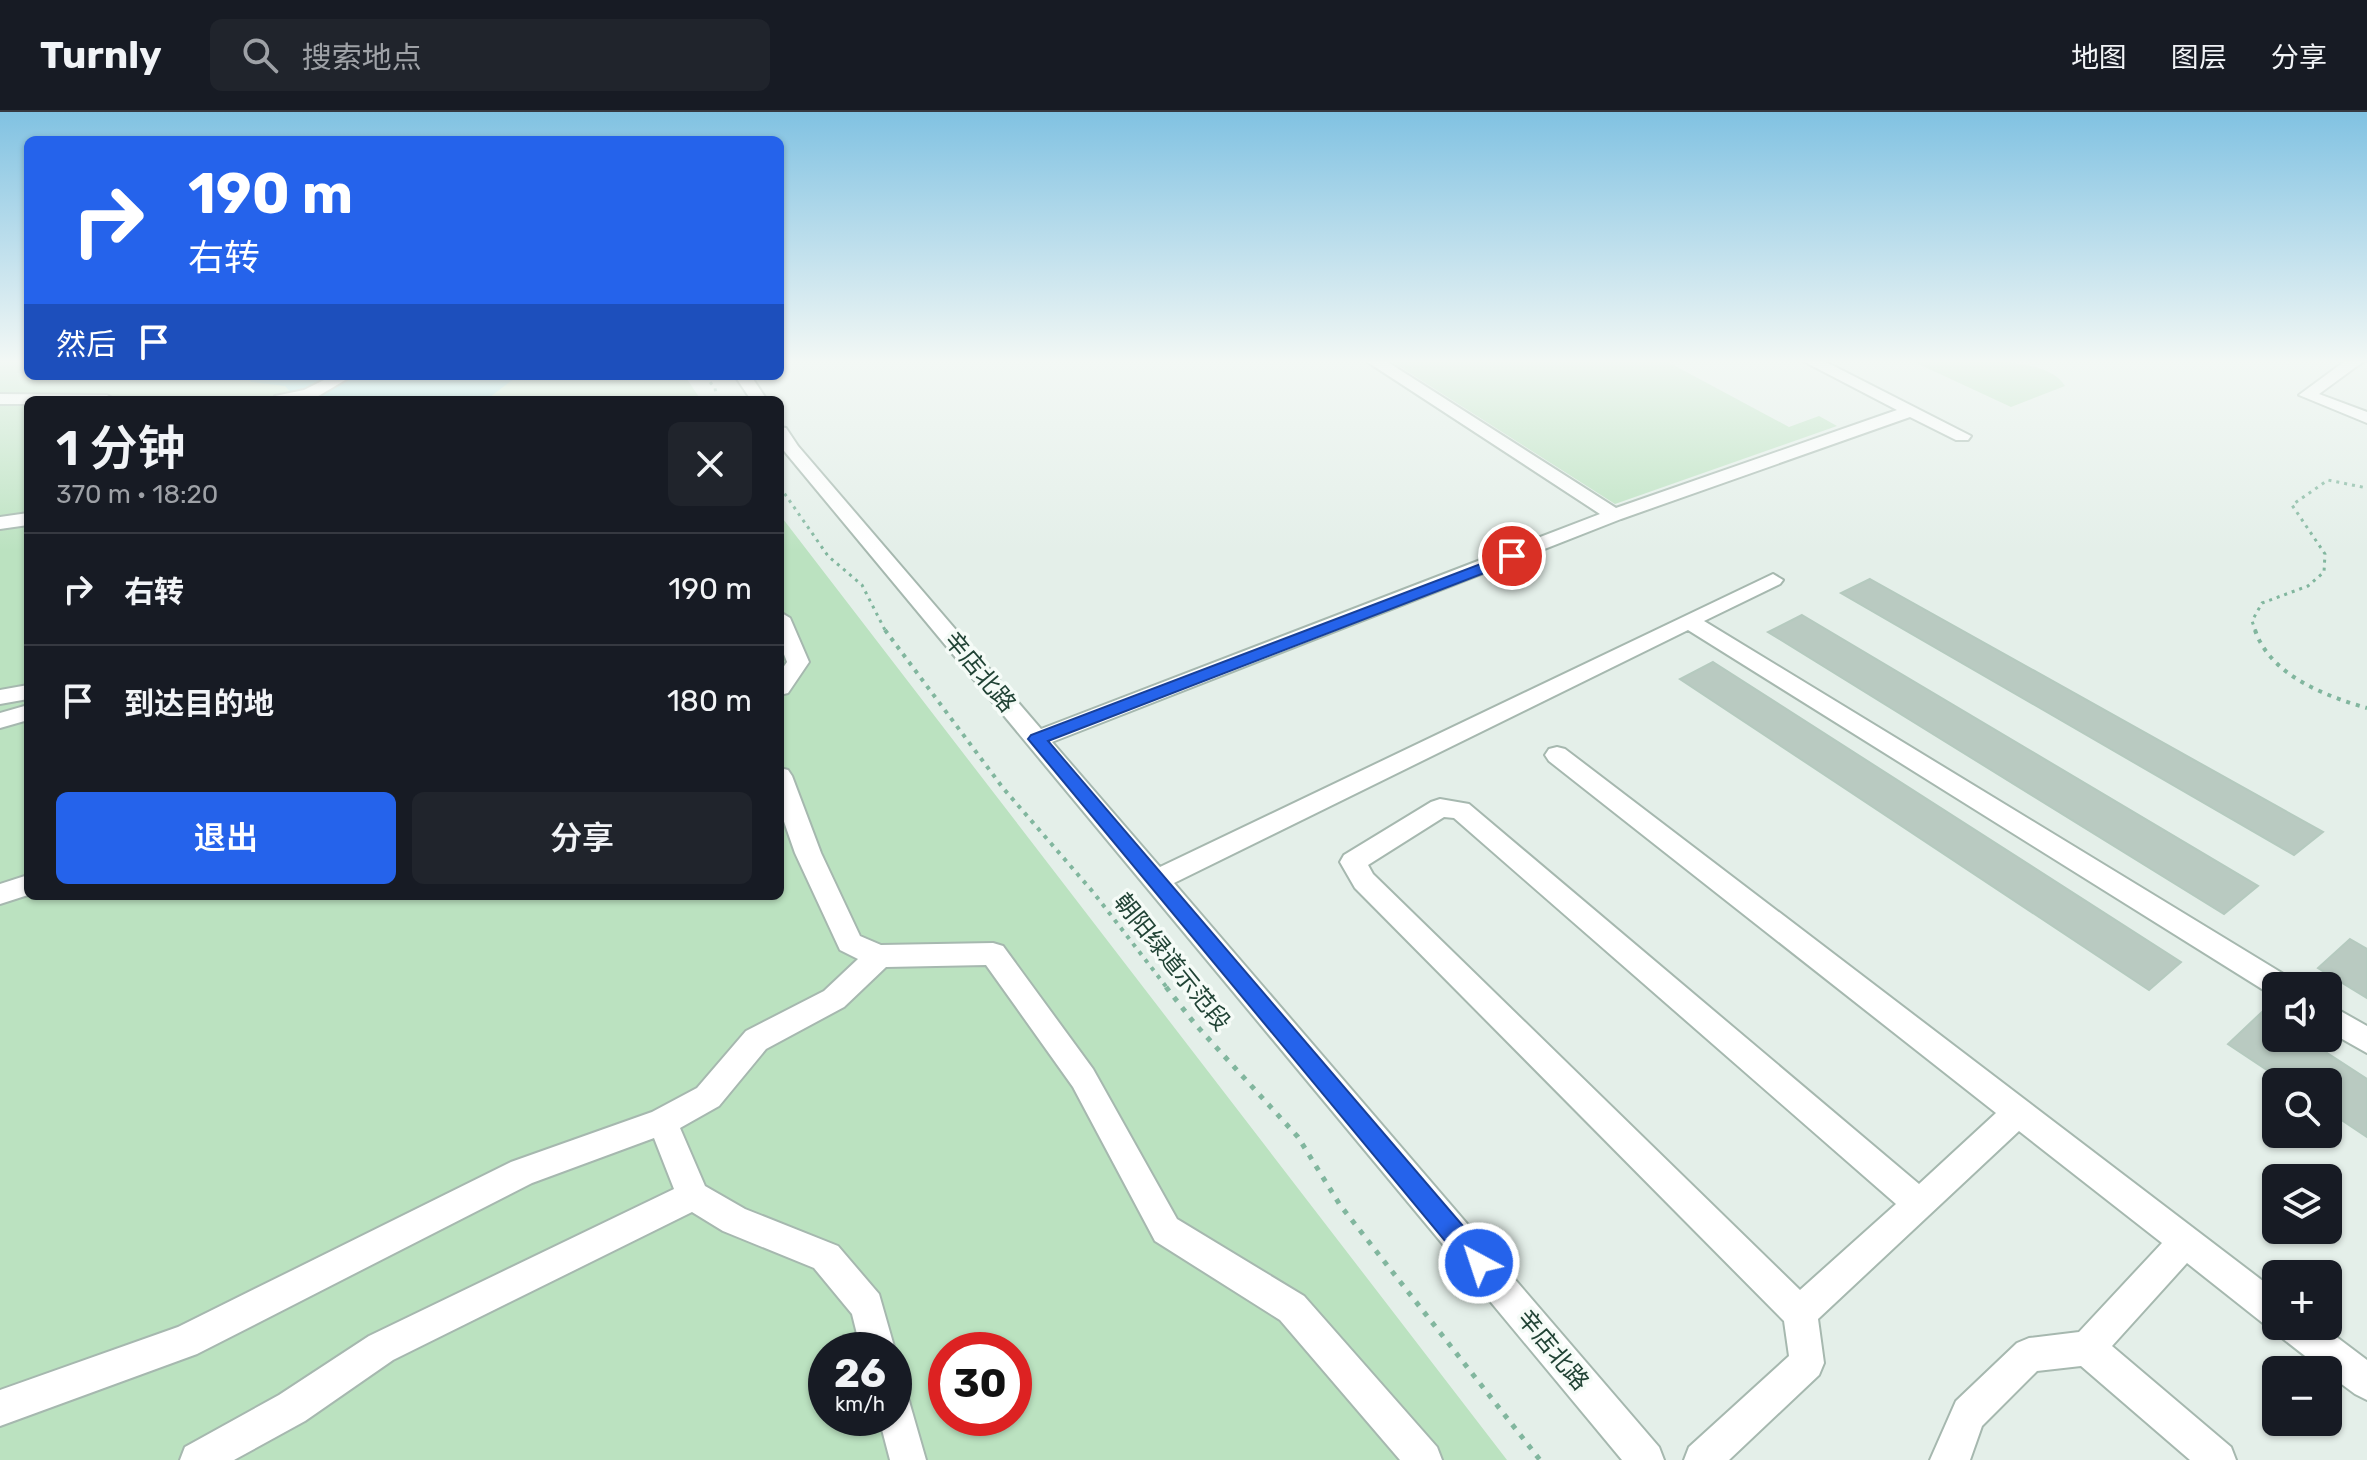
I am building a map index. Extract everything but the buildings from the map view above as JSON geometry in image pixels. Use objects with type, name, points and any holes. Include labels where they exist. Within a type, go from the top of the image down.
[{"type":"street","points":[[1472,424],[1614,515]]},
{"type":"street","points":[[1037,739],[1614,515],[1874,424]]},
{"type":"street","points":[[1937,424],[1962,436]]},
{"type":"street","name":"辛店北路","points":[[784,438],[1646,1460]]},
{"type":"street","points":[[0,523],[24,520]]},
{"type":"street","points":[[1156,880],[1773,580]]},
{"type":"street","points":[[1689,621],[2262,975]]},
{"type":"street","points":[[784,628],[798,662],[784,682]]},
{"type":"street","points":[[0,697],[24,693]]},
{"type":"street","points":[[0,721],[24,713]]},
{"type":"street","points":[[1557,755],[2262,1301]]},
{"type":"street","points":[[784,787],[808,853],[850,943],[879,956],[993,954],[1083,1078],[1166,1230],[1292,1308],[1424,1460]]},
{"type":"street","points":[[1702,1460],[1807,1363],[1800,1313],[1364,881],[1353,862],[1440,808],[1460,810],[1919,1204]]},
{"type":"street","points":[[0,894],[24,886]]},
{"type":"street","points":[[0,1408],[185,1342],[522,1172],[662,1122],[708,1097],[756,1040],[834,999],[879,956]]},
{"type":"street","points":[[2342,1025],[2367,1041]]},
{"type":"street","points":[[1800,1313],[2018,1112]]},
{"type":"street","points":[[662,1122],[693,1196],[734,1220],[826,1257],[867,1306],[874,1332]]},
{"type":"street","points":[[198,1460],[292,1408],[381,1348],[693,1196]]},
{"type":"street","points":[[1951,1459],[1969,1414],[2029,1355],[2087,1348],[2185,1242]]},
{"type":"street","points":[[2312,1340],[2367,1382]]},
{"type":"street","points":[[2087,1348],[2218,1460]]},
{"type":"street","points":[[902,1436],[908,1460]]},
{"type":"path","points":[[2367,488],[2328,480],[2292,505],[2325,554],[2324,572],[2308,586],[2262,603],[2252,621],[2263,650],[2295,677],[2345,703],[2367,708]]},
{"type":"path","name":"朝阳绿道示范段","points":[[784,493],[828,556],[862,585],[878,621],[1003,788],[1093,892],[1195,1024],[1298,1137],[1340,1205],[1540,1460]]},
{"type":"green space","points":[[0,424],[24,424],[24,900],[784,900],[784,520],[1507,1460],[0,1460]]},
{"type":"green space","points":[[1490,424],[1837,426],[1615,504]]},
{"type":"route","points":[[1479,1263],[1037,739],[1512,556]]}]
